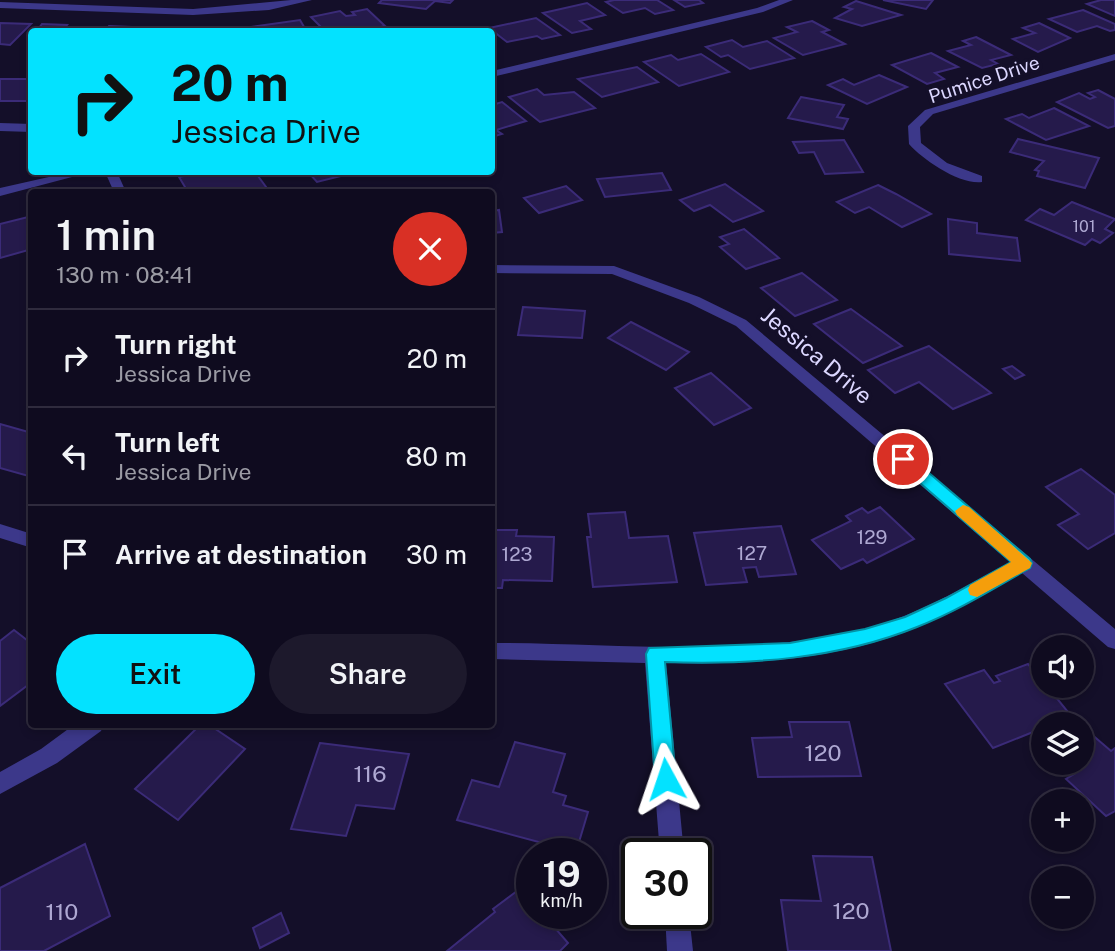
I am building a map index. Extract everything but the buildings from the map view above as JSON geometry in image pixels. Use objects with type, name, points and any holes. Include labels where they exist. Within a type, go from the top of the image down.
[{"type":"street","points":[[0,5],[199,12],[254,10],[307,0]]},
{"type":"street","points":[[495,73],[760,10],[788,0]]},
{"type":"street","name":"Pumice Drive","points":[[978,179],[943,166],[915,144],[914,126],[929,113],[1115,57]]},
{"type":"street","points":[[0,127],[28,128]]},
{"type":"street","points":[[0,192],[72,175]]},
{"type":"street","name":"Jessica Drive","points":[[495,269],[614,270],[694,300],[741,323],[1115,641]]},
{"type":"street","points":[[0,531],[28,540]]},
{"type":"street","points":[[495,651],[710,656],[790,651],[865,637],[910,622],[942,608],[1024,563]]},
{"type":"street","points":[[655,654],[671,838]]},
{"type":"street","points":[[0,784],[49,756],[88,728]]},
{"type":"street","points":[[678,929],[680,951]]},
{"type":"slow traffic","points":[[963,511],[1024,563],[977,590]]},
{"type":"route","points":[[666,779],[655,654],[710,656],[790,651],[865,637],[910,622],[952,603],[1024,563],[903,459]]}]
